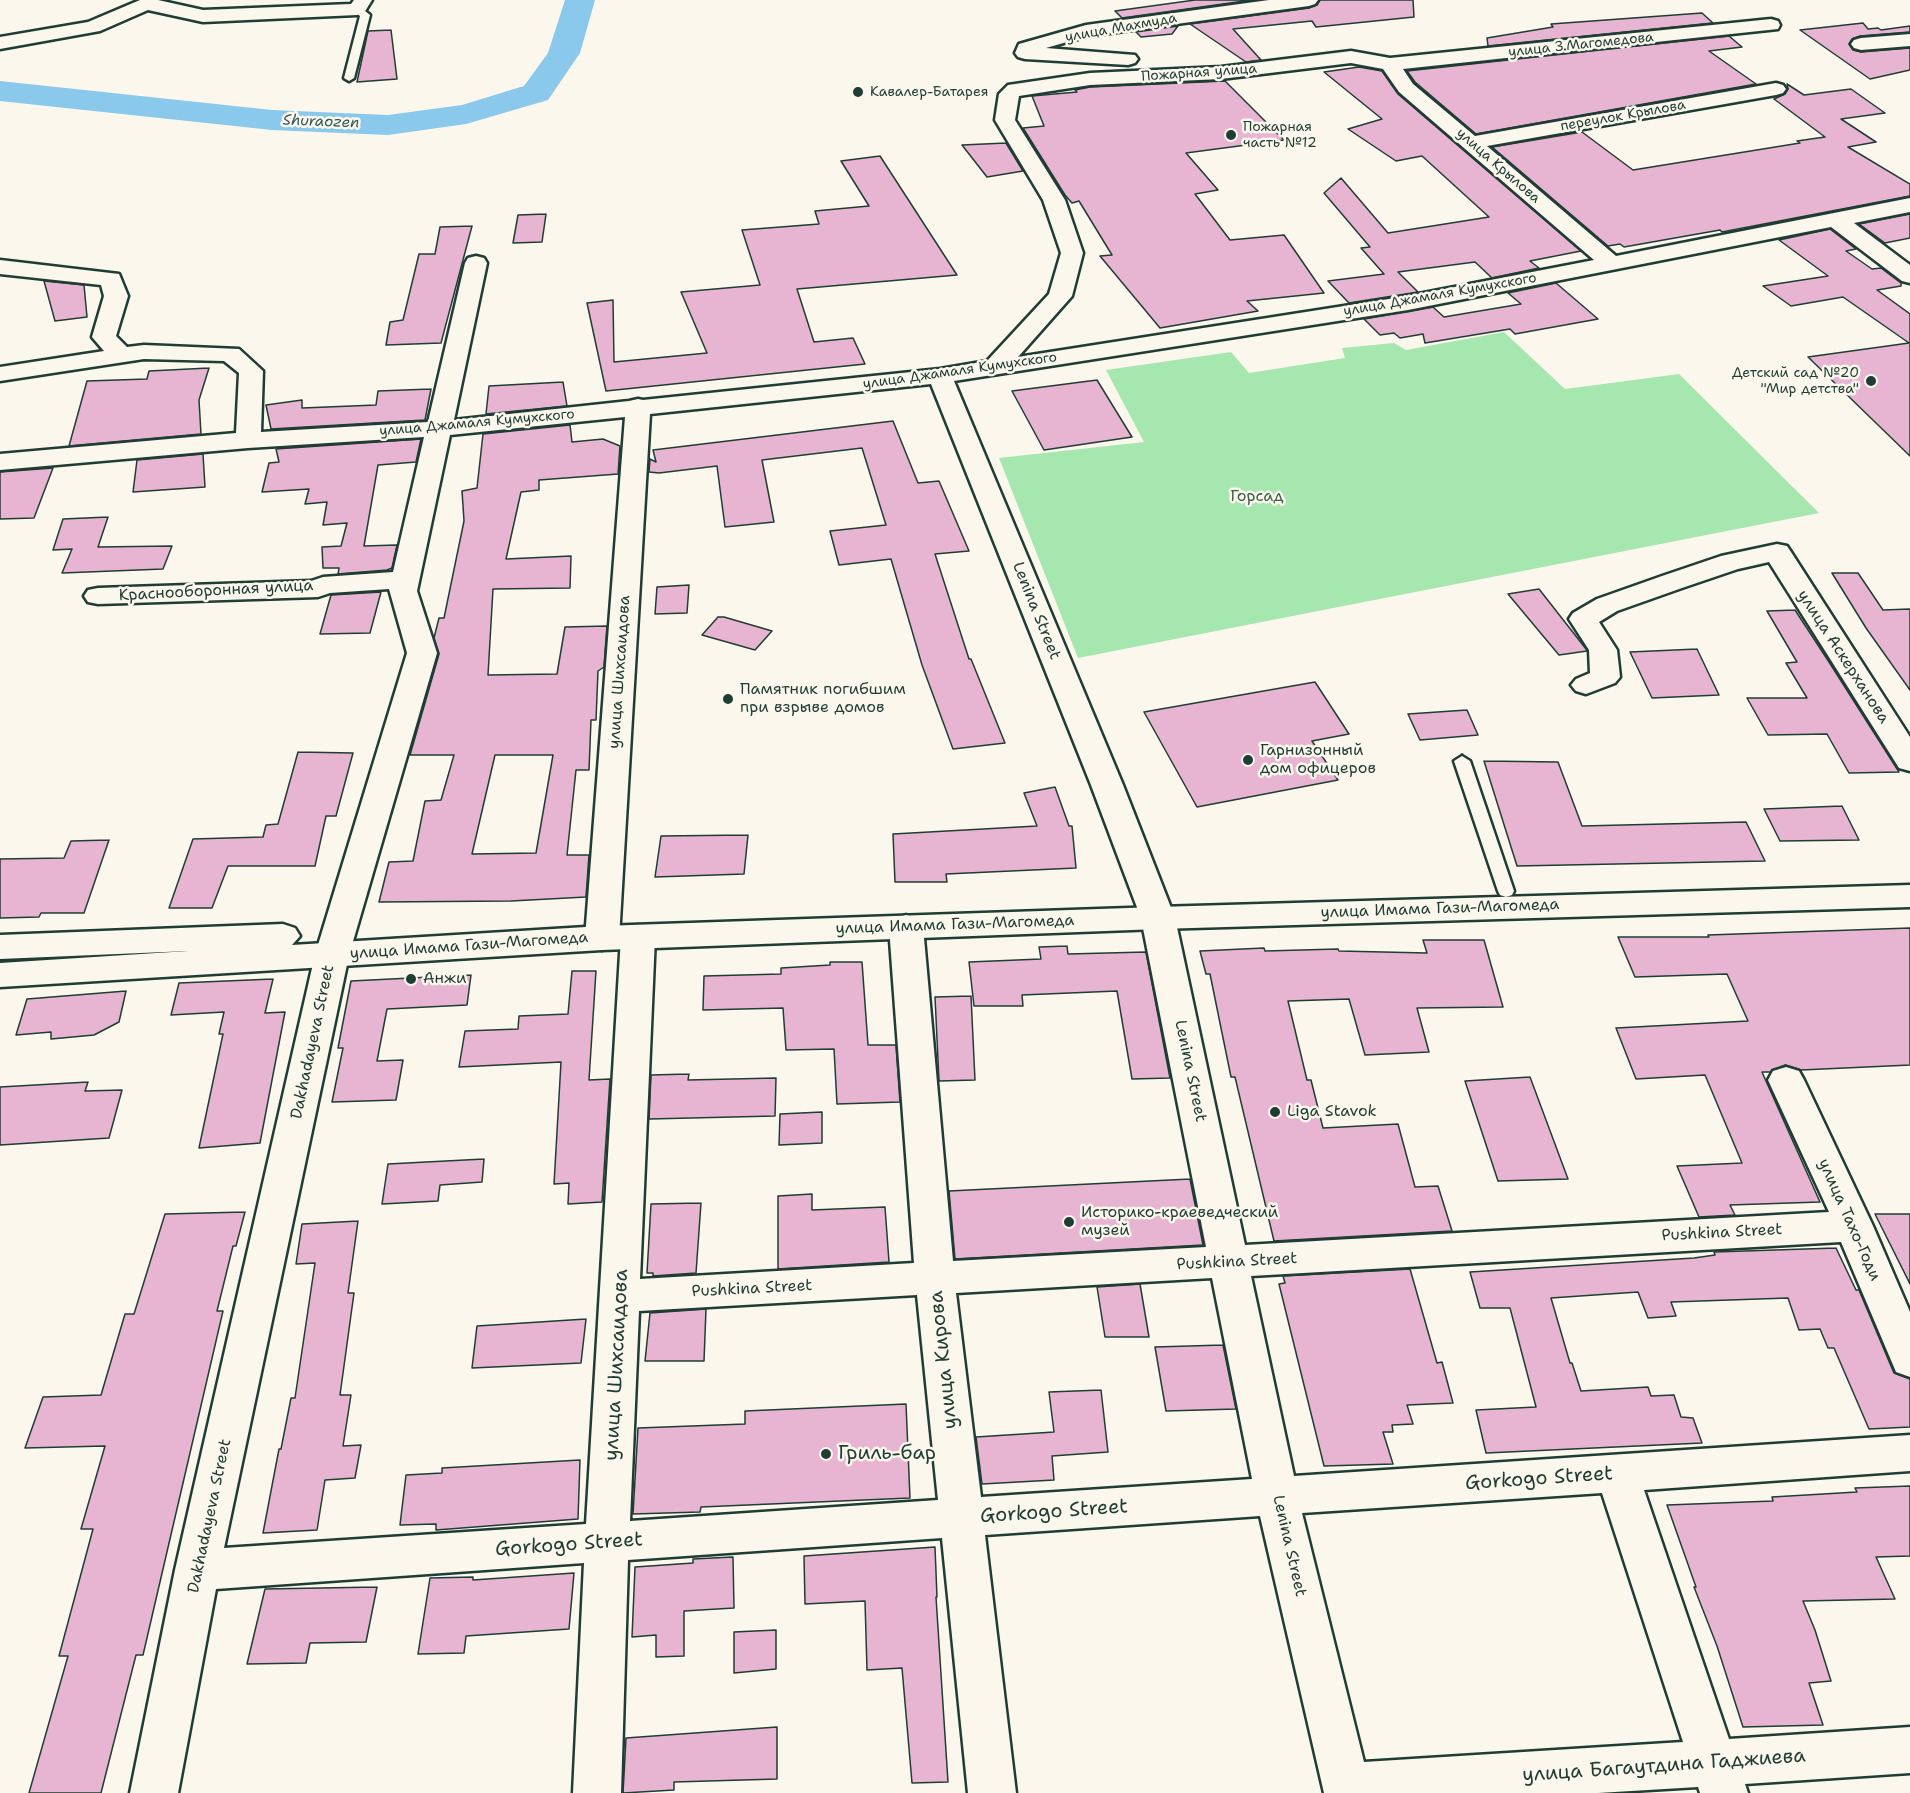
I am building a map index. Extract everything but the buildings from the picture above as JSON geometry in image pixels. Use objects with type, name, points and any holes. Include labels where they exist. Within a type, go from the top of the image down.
[{"type":"street","name":"улица Махмуда","points":[[1258,69],[1025,53],[1026,48],[1086,31],[1309,0]]},
{"type":"street","points":[[0,44],[93,27],[148,2],[203,16],[360,5]]},
{"type":"street","name":"улица З.Магомедова","points":[[1390,64],[1771,25]]},
{"type":"street","points":[[1861,44],[1910,40]]},
{"type":"street","name":"Пожарная улица","points":[[994,368],[1060,296],[1072,253],[1054,200],[1005,120],[1009,94],[1015,89],[1090,79],[1145,78],[1258,69],[1351,57],[1390,64]]},
{"type":"street","name":"улица Крылова","points":[[1390,64],[1406,88],[1611,263]]},
{"type":"street","name":"переулок Крылова","points":[[1470,143],[1776,89]]},
{"type":"street","name":"улица Джамаля Кумухского","points":[[0,462],[248,440],[439,429],[638,406],[940,376],[1408,303],[1910,205]]},
{"type":"street","points":[[1835,219],[1910,276]]},
{"type":"street","name":"Dakhadayeva Street","points":[[154,1793],[197,1570],[335,944],[422,653],[403,591],[476,264]]},
{"type":"street","points":[[0,267],[111,279],[116,296],[104,337],[122,356]]},
{"type":"street","points":[[0,374],[144,352],[230,354],[251,371],[248,440]]},
{"type":"street","name":"Lenina Street","points":[[940,376],[1156,910],[1277,1497],[1348,1789]]},
{"type":"street","name":"улица Шихсаидова","points":[[597,1793],[607,1542],[621,1296],[614,931],[638,406]]},
{"type":"street","name":"улица Аскерханова","points":[[1586,685],[1605,677],[1603,650],[1583,619],[1607,605],[1672,582],[1731,562],[1777,552],[1910,761]]},
{"type":"street","name":"Краснооборонная улица","points":[[98,596],[318,589],[322,585],[406,580]]},
{"type":"street","points":[[614,931],[1156,910],[1506,891],[1910,877]]},
{"type":"street","name":"улица Имама Гази-Магомеда","points":[[0,975],[335,944],[614,931],[906,927],[1156,910],[1910,896]]},
{"type":"street","name":"улица Кирова","points":[[906,927],[935,1278],[992,1793]]},
{"type":"street","points":[[0,947],[335,944]]},
{"type":"street","name":"улица Тахо-Годи","points":[[1786,1080],[1854,1226],[1910,1360]]},
{"type":"street","name":"Pushkina Street","points":[[621,1296],[1854,1226]]},
{"type":"street","name":"Gorkogo Street","points":[[197,1570],[1910,1454]]},
{"type":"street","points":[[1617,1473],[1719,1778]]},
{"type":"street","name":"улица Багаутдина Гаджиева","points":[[1348,1789],[1719,1778],[1910,1750]]},
{"type":"lane","points":[[350,78],[365,15],[360,5]]},
{"type":"lane","points":[[1462,761],[1506,891]]},
{"type":"green space","name":"Горсад","points":[[1504,332],[1565,389],[1679,374],[1819,513],[1078,658],[999,458],[1144,442],[1106,370],[1231,352],[1249,373],[1345,358],[1342,348],[1394,343],[1406,350]]},
{"type":"waterway","name":"Shuraozen","points":[[0,91],[272,120],[388,125],[466,114],[536,93],[564,53],[580,0]]},
{"type":"place","name":"Кавалер-Батарея","points":[[858,92]]},
{"type":"place","name":"Пожарная часть №12","points":[[1231,135]]},
{"type":"place","name":"Детский сад №20 \"Мир детства\"","points":[[1871,381]]},
{"type":"place","name":"Памятник погибшим при взрыве домов","points":[[728,699]]},
{"type":"place","name":"Гарнизонный дом офицеров","points":[[1248,760]]},
{"type":"place","name":"Анжи","points":[[411,979]]},
{"type":"place","name":"Liga Stavok","points":[[1275,1112]]},
{"type":"place","name":"Историко-краеведческий музей","points":[[1069,1222]]},
{"type":"place","name":"Гриль-бар","points":[[826,1454]]}]
